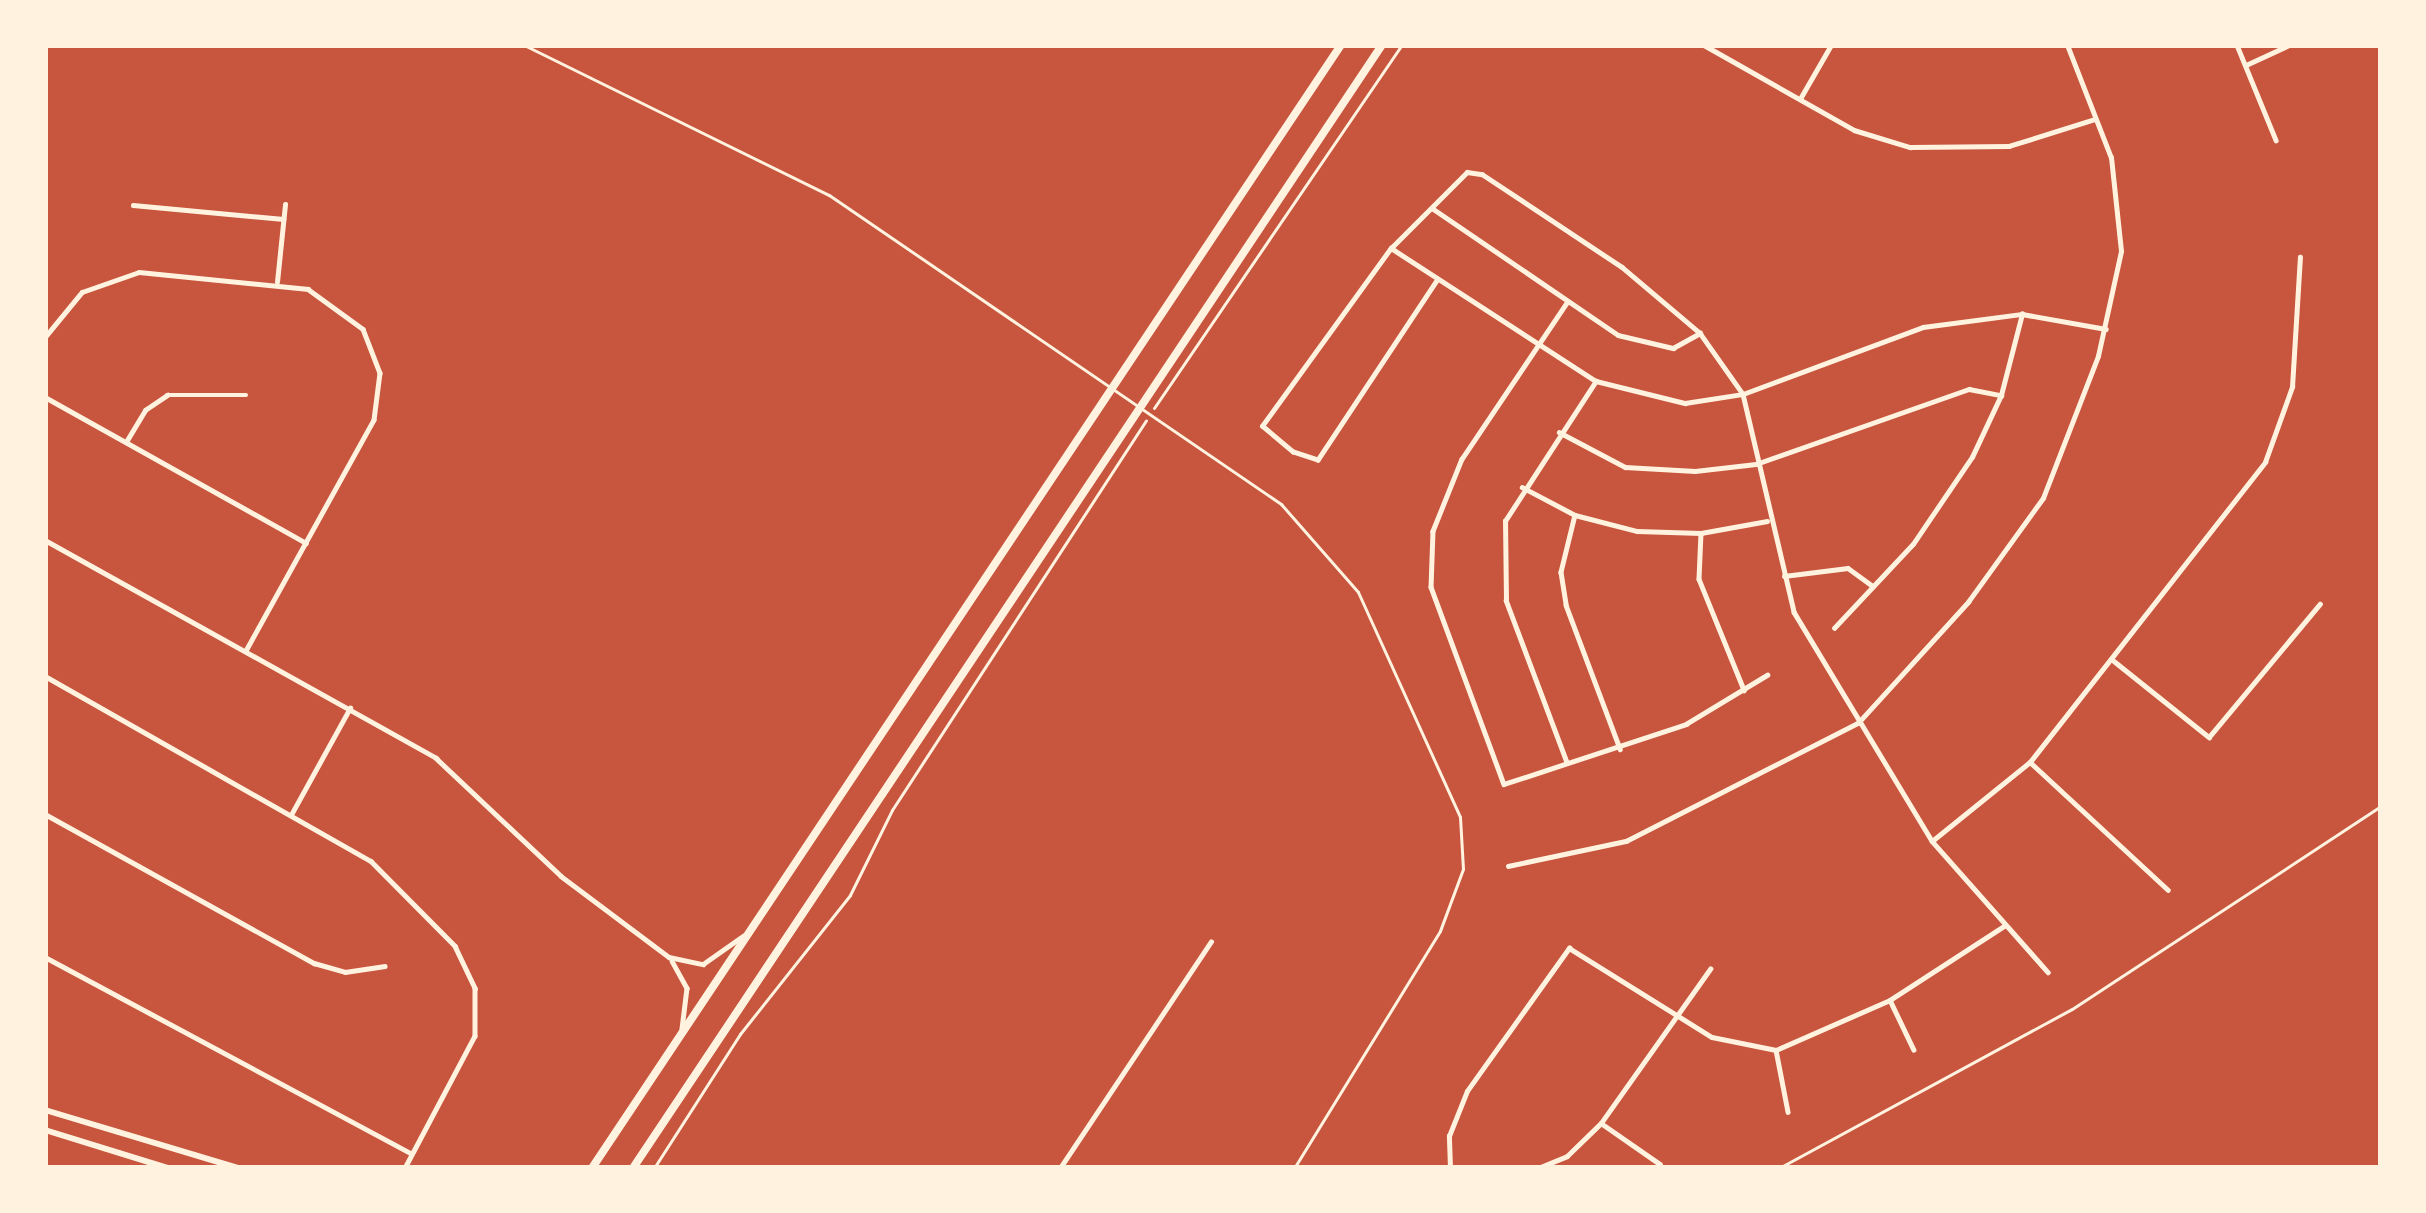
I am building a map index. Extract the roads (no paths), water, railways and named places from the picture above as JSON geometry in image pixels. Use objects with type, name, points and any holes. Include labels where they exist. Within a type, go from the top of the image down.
[{"type":"highway","points":[[592,1168],[1340,45]]},
{"type":"highway","points":[[633,1168],[1382,45]]},
{"type":"street","points":[[1704,45],[1854,130],[1958,151],[2009,146],[2096,118]]},
{"type":"street","points":[[1801,98],[1831,45]]},
{"type":"street","points":[[1508,866],[1626,841],[1858,723],[1968,602],[2043,499],[2106,329],[2121,207],[2096,118],[2067,45]]},
{"type":"street","points":[[2237,45],[2276,140]]},
{"type":"street","points":[[2246,65],[2289,45]]},
{"type":"street","points":[[1438,279],[1318,460],[1293,452],[1262,421],[1391,248],[1467,172],[1482,174],[1622,267],[1700,333],[1743,394],[1782,577],[1858,723],[1932,841],[2048,971]]},
{"type":"street","points":[[277,284],[285,204]]},
{"type":"street","points":[[133,206],[284,219]]},
{"type":"street","points":[[1432,208],[1567,304],[1647,345],[1673,348],[1700,333]]},
{"type":"street","points":[[1391,248],[1596,381],[1685,403],[1743,394],[1923,327],[2022,314],[2106,329]]},
{"type":"street","points":[[1932,841],[2030,762],[2114,661],[2201,534],[2265,462],[2292,387],[2300,257]]},
{"type":"street","points":[[45,337],[72,299],[115,276],[277,284],[319,292],[348,311],[380,373],[374,420],[246,650]]},
{"type":"street","points":[[1567,304],[1453,477],[1430,557],[1442,621],[1504,784],[1620,748],[1767,675]]},
{"type":"street","points":[[1834,628],[1874,586],[1948,492],[2001,395],[2022,314]]},
{"type":"street","points":[[1566,761],[1506,601],[1505,521],[1522,487],[1596,381]]},
{"type":"street","points":[[1559,432],[1625,467],[1756,464],[1929,400],[1969,389],[2001,395]]},
{"type":"street","points":[[126,442],[146,410],[167,395],[246,395]]},
{"type":"street","points":[[45,397],[306,543]]},
{"type":"street","points":[[1522,487],[1575,515],[1637,531],[1700,533],[1767,520]]},
{"type":"street","points":[[1575,515],[1561,572],[1566,605],[1620,748]]},
{"type":"street","points":[[1700,533],[1699,579],[1744,690]]},
{"type":"street","points":[[45,540],[451,769],[561,876],[669,957],[687,988],[681,1035]]},
{"type":"street","points":[[1782,577],[1848,568],[1874,586]]},
{"type":"street","points":[[2114,661],[2210,736],[2320,604]]},
{"type":"street","points":[[45,676],[292,813],[398,882],[472,976],[478,1011],[471,1047],[405,1168]]},
{"type":"street","points":[[292,813],[350,708]]},
{"type":"street","points":[[2030,762],[2168,890]]},
{"type":"street","points":[[45,814],[314,963],[345,972],[385,966]]},
{"type":"street","points":[[1450,1168],[1449,1136],[1467,1090],[1569,948],[1712,1036],[1776,1050],[1890,1000],[2004,926]]},
{"type":"street","points":[[669,957],[708,962],[748,932]]},
{"type":"street","points":[[1060,1168],[1211,942]]},
{"type":"street","points":[[45,957],[412,1154]]},
{"type":"street","points":[[1538,1168],[1567,1156],[1601,1123],[1710,969]]},
{"type":"street","points":[[1890,1000],[1914,1050]]},
{"type":"street","points":[[1776,1050],[1788,1112]]},
{"type":"street","points":[[45,1110],[238,1168]]},
{"type":"street","points":[[1601,1123],[1660,1164]]},
{"type":"street","points":[[45,1130],[168,1168]]},
{"type":"lane","points":[[524,45],[829,195],[1281,504],[1358,592],[1460,817],[1462,869],[1440,931],[1294,1168]]}]
